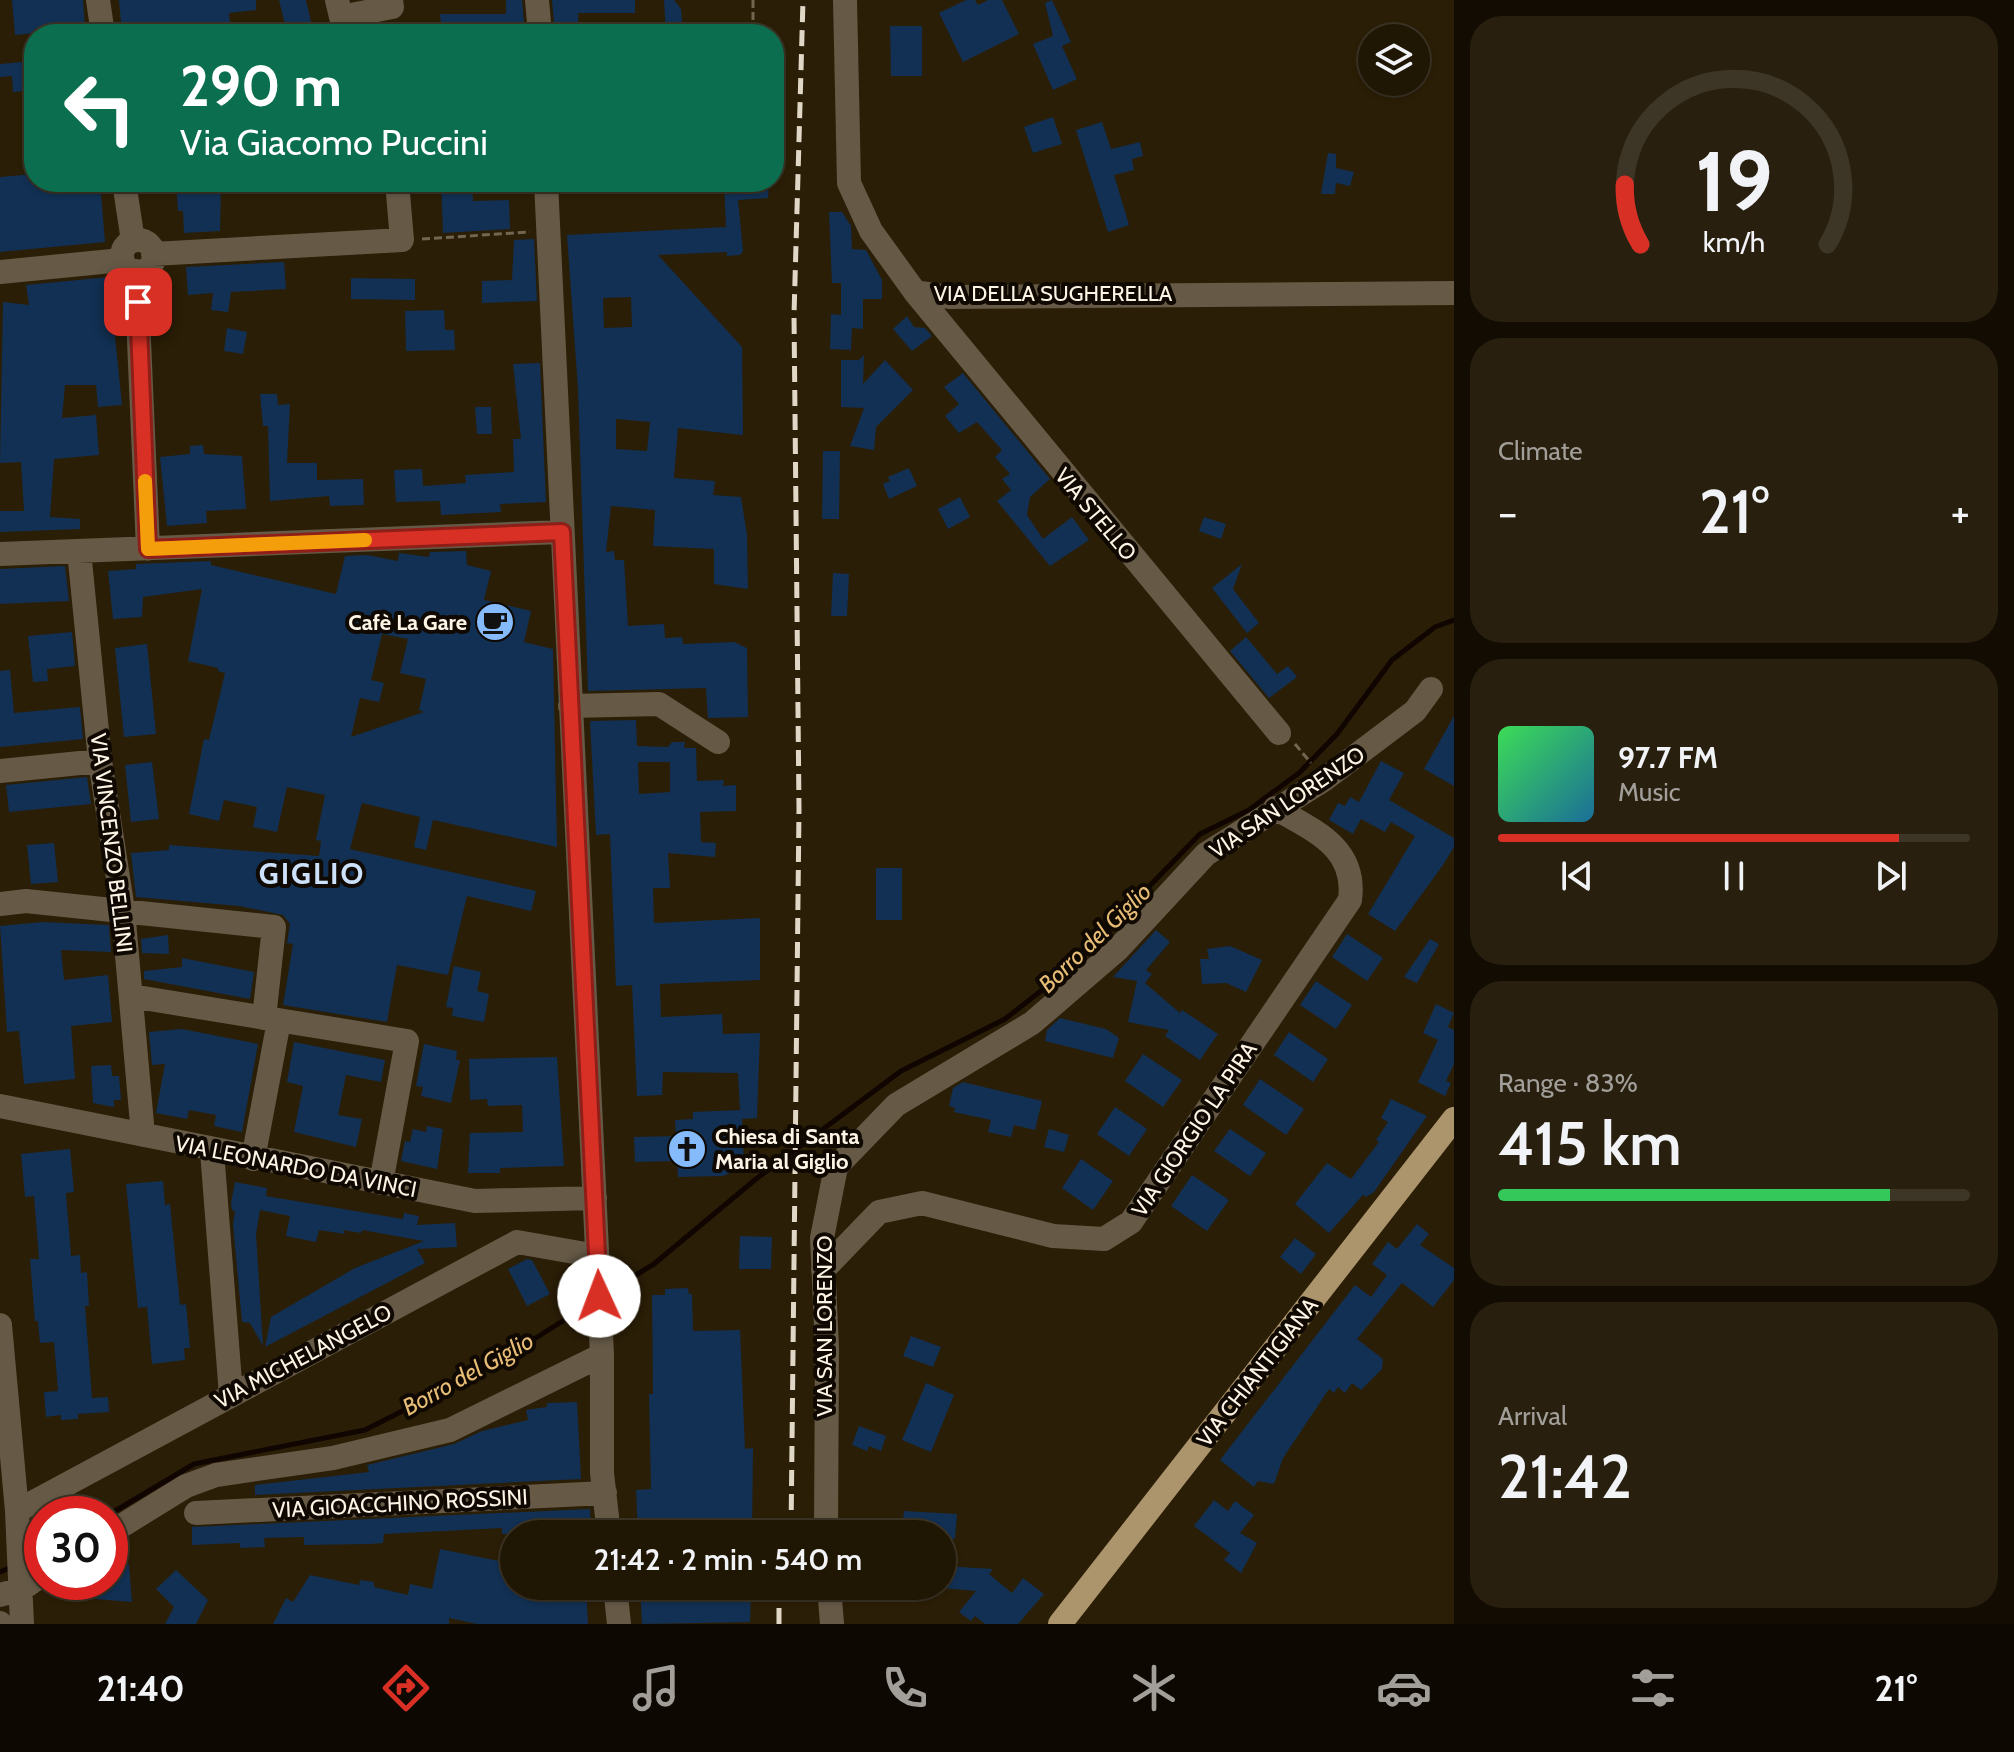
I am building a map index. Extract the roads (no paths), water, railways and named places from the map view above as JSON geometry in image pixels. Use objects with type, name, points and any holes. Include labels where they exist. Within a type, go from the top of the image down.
[{"type":"main road","name":"VIA CHIANTIGIANA","points":[[1060,1624],[1454,1119]]},
{"type":"street","points":[[98,0],[102,24]]},
{"type":"street","points":[[337,0],[341,17],[392,7],[391,0]]},
{"type":"street","points":[[537,0],[539,24]]},
{"type":"street","name":"VIA DELLA SUGHERELLA","points":[[845,0],[849,183],[871,231],[915,292],[949,297],[1454,293]]},
{"type":"street","points":[[126,192],[136,256],[148,549]]},
{"type":"street","points":[[0,272],[136,256],[402,240],[398,192]]},
{"type":"street","points":[[546,192],[608,1520]]},
{"type":"street","name":"VIA STELLO","points":[[915,292],[1279,733]]},
{"type":"street","points":[[0,554],[562,532]]},
{"type":"street","name":"VIA VINCENZO BELLINI","points":[[79,551],[100,761],[123,910],[143,1135]]},
{"type":"street","name":"VIA SAN LORENZO","points":[[826,1520],[822,1238],[836,1167],[896,1105],[1032,1023],[1117,950],[1206,854],[1325,779],[1415,711],[1431,689]]},
{"type":"street","points":[[570,706],[659,704],[718,742]]},
{"type":"street","points":[[0,771],[100,761]]},
{"type":"street","name":"VIA GIORGIO LA PIRA","points":[[823,1270],[879,1212],[922,1203],[1053,1236],[1104,1239],[1131,1222],[1350,900],[1353,880],[1334,842],[1275,808]]},
{"type":"street","points":[[0,904],[26,901],[274,927],[271,1019],[253,1159]]},
{"type":"street","points":[[131,996],[407,1041],[381,1183]]},
{"type":"street","name":"VIA LEONARDO DA VINCI","points":[[0,1106],[212,1151],[475,1201],[595,1198]]},
{"type":"street","points":[[212,1151],[231,1395]]},
{"type":"street","name":"VIA MICHELANGELO","points":[[11,1498],[231,1395],[517,1242],[597,1261]]},
{"type":"street","points":[[0,1325],[11,1498],[9,1546],[21,1586],[15,1623]]},
{"type":"street","points":[[128,1522],[186,1486],[216,1475],[333,1458],[450,1430],[602,1355]]},
{"type":"street","name":"VIA GIOACCHINO ROSSINI","points":[[196,1513],[605,1493]]},
{"type":"street","points":[[616,1600],[619,1624]]},
{"type":"street","points":[[830,1600],[832,1624]]},
{"type":"waterway","name":"Borro del Giglio","points":[[608,1292],[654,1264],[756,1179],[901,1071],[1005,1019],[1069,969],[1200,834],[1249,810],[1299,773],[1337,734],[1392,660],[1435,627],[1454,620]]},
{"type":"waterway","name":"Borro del Giglio","points":[[128,1503],[194,1464],[365,1430],[491,1366],[593,1302]]},
{"type":"waterway","name":"Borro del Giglio","points":[[0,1572],[12,1567]]},
{"type":"railway","points":[[791,1520],[799,809],[794,315],[803,0]]},
{"type":"railway","points":[[779,1600],[779,1624]]},
{"type":"place","name":"Cafè La Gare","points":[[495,622]]},
{"type":"place","name":"Chiesa di Santa Maria al Giglio","points":[[687,1149]]},
{"type":"district","name":"GIGLIO","points":[[312,874]]}]
